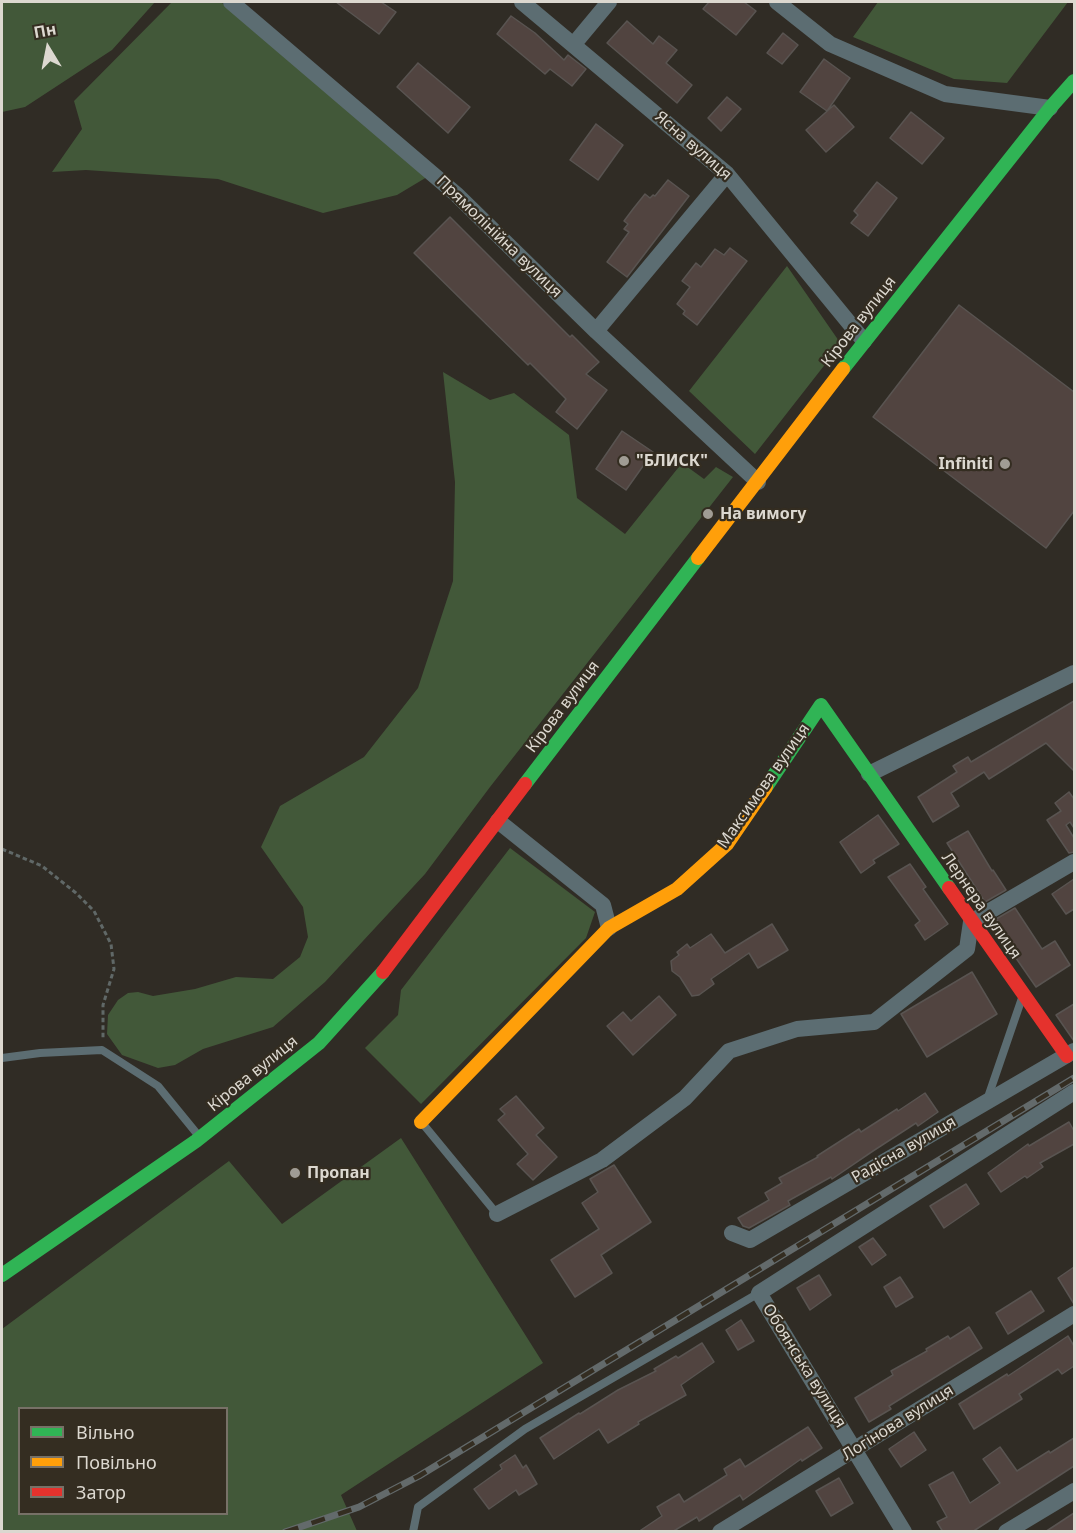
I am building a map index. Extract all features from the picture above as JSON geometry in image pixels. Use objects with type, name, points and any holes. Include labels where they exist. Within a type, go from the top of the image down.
[{"type":"main road","name":"Кірова вулиця","points":[[2,1275],[201,1137],[319,1043],[390,965],[706,546],[758,482],[864,341],[1074,81]]},
{"type":"main road","name":"Максимова вулиця","points":[[421,1122],[609,928],[677,889],[727,844],[821,705],[869,774]]},
{"type":"main road","name":"Лернера вулиця","points":[[869,774],[1023,995],[1071,1054]]},
{"type":"street","name":"Прямолінійна вулиця","points":[[231,2],[456,194],[596,331],[758,482]]},
{"type":"street","name":"Ясна вулиця","points":[[522,2],[727,174],[864,341]]},
{"type":"street","points":[[574,44],[609,2]]},
{"type":"street","points":[[777,2],[830,44],[945,94],[1050,108]]},
{"type":"street","points":[[596,331],[727,174]]},
{"type":"street","points":[[869,774],[1074,673]]},
{"type":"street","points":[[498,821],[603,905],[609,928]]},
{"type":"street","points":[[497,1214],[602,1160],[685,1098],[729,1051],[797,1029],[874,1022],[967,950],[971,922],[1074,862]]},
{"type":"street","name":"Радісна вулиця","points":[[732,1233],[750,1240],[1071,1054]]},
{"type":"street","points":[[759,1293],[1074,1092]]},
{"type":"street","name":"Обоянська вулиця","points":[[759,1293],[904,1532]]},
{"type":"street","name":"Логінова вулиця","points":[[720,1532],[1074,1314]]},
{"type":"street","points":[[1006,1532],[1074,1491]]},
{"type":"lane","points":[[986,1103],[1023,995]]},
{"type":"lane","points":[[2,1058],[40,1053],[102,1050],[158,1086],[201,1137]]},
{"type":"lane","points":[[421,1122],[497,1214]]},
{"type":"lane","points":[[413,1532],[418,1506],[525,1429],[759,1293]]},
{"type":"path","points":[[2,849],[42,866],[76,893],[94,911],[111,944],[114,969],[103,1005],[102,1050]]},
{"type":"green space","points":[[2,2],[155,2],[112,50],[25,107],[2,112]]},
{"type":"green space","points":[[172,2],[221,2],[427,177],[397,195],[323,213],[218,179],[86,170],[52,172],[82,129],[74,101]]},
{"type":"green space","points":[[878,2],[1068,2],[1007,83],[954,79],[853,37]]},
{"type":"green space","points":[[787,266],[841,344],[755,454],[689,391]]},
{"type":"green space","points":[[443,372],[490,400],[514,393],[569,435],[577,498],[625,534],[682,463],[704,479],[716,467],[733,477],[490,787],[425,874],[325,982],[273,1027],[203,1049],[175,1065],[158,1068],[122,1055],[107,1034],[108,1015],[118,1000],[128,993],[138,992],[153,996],[195,989],[236,977],[273,979],[300,957],[308,937],[303,907],[261,847],[280,806],[364,757],[418,688],[453,581],[455,482]]},
{"type":"green space","points":[[510,848],[595,912],[586,938],[421,1104],[365,1048],[398,1015],[401,990]]},
{"type":"green space","points":[[401,1138],[543,1363],[341,1495],[357,1531],[2,1531],[2,1329],[229,1161],[282,1224]]},
{"type":"building","points":[[336,2],[381,2],[396,12],[379,34]]},
{"type":"building","points":[[709,2],[744,2],[756,11],[736,35],[703,9]]},
{"type":"building","points":[[511,16],[535,33],[564,60],[568,55],[586,69],[572,86],[550,69],[545,74],[497,34]]},
{"type":"building","points":[[627,21],[653,44],[659,36],[677,50],[666,63],[692,85],[677,103],[607,43]]},
{"type":"building","points":[[783,33],[798,45],[782,64],[767,53]]},
{"type":"building","points":[[824,59],[850,78],[827,111],[800,92]]},
{"type":"building","points":[[418,63],[470,107],[448,133],[397,87]]},
{"type":"building","points":[[727,97],[741,109],[721,131],[708,118]]},
{"type":"building","points":[[834,105],[854,127],[826,152],[806,130]]},
{"type":"building","points":[[911,112],[944,138],[922,164],[890,138]]},
{"type":"building","points":[[596,124],[623,145],[598,180],[570,160]]},
{"type":"building","points":[[668,180],[689,196],[627,277],[607,262],[629,232],[624,229],[628,224],[624,221],[645,194],[650,198],[655,196]]},
{"type":"building","points":[[877,182],[897,198],[868,236],[851,223],[858,215],[854,211]]},
{"type":"building","points":[[450,217],[570,337],[572,335],[599,362],[586,374],[607,390],[577,429],[556,412],[566,399],[530,363],[528,365],[414,253]]},
{"type":"building","points":[[730,248],[747,261],[697,325],[683,314],[685,311],[677,304],[690,287],[682,281],[696,263],[701,267],[715,249],[724,255]]},
{"type":"building","name":"Infiniti","points":[[959,305],[1074,392],[1074,511],[1046,548],[873,417]]},
{"type":"building","name":"\"БЛИСК\"","points":[[622,431],[653,452],[626,490],[596,469]]},
{"type":"building","points":[[1074,701],[1074,771],[1046,743],[989,779],[984,772],[951,793],[959,806],[933,822],[918,797],[957,772],[953,766],[968,757],[971,762]]},
{"type":"building","points":[[1069,792],[1074,799],[1074,828],[1070,822],[1066,825],[1074,838],[1074,852],[1069,853],[1047,820],[1061,811],[1055,803]]},
{"type":"building","points":[[878,815],[899,844],[873,860],[875,863],[861,873],[840,842]]},
{"type":"building","points":[[968,831],[1006,890],[985,902],[947,843]]},
{"type":"building","points":[[910,864],[926,887],[923,889],[948,924],[925,940],[915,925],[920,921],[888,877]]},
{"type":"building","points":[[1074,879],[1074,909],[1066,914],[1052,894]]},
{"type":"building","points":[[1015,908],[1042,949],[1055,941],[1070,965],[1036,987],[1009,948],[1011,947],[998,927],[1000,925],[996,919]]},
{"type":"building","points":[[772,924],[788,950],[758,968],[749,953],[711,979],[714,984],[699,995],[692,996],[680,977],[672,971],[671,961],[687,944],[690,948],[711,934],[725,953]]},
{"type":"building","points":[[972,972],[997,1014],[927,1057],[901,1014]]},
{"type":"building","points":[[659,996],[676,1015],[633,1055],[607,1026],[623,1012],[631,1021]]},
{"type":"building","points":[[1074,1004],[1074,1041],[1056,1015]]},
{"type":"building","points":[[925,1093],[938,1112],[918,1126],[916,1123],[832,1179],[831,1177],[788,1201],[790,1205],[749,1228],[743,1226],[738,1218],[769,1200],[765,1193],[782,1183],[779,1178],[818,1157],[859,1129],[861,1132]]},
{"type":"building","points":[[516,1096],[544,1128],[536,1135],[557,1157],[533,1180],[517,1164],[528,1154],[498,1120],[505,1114],[500,1109]]},
{"type":"building","points":[[1069,1122],[1074,1131],[1074,1144],[1040,1163],[1043,1167],[1001,1192],[988,1173],[1028,1144],[1029,1146]]},
{"type":"building","points":[[614,1165],[651,1222],[601,1255],[612,1273],[575,1297],[551,1260],[599,1229],[582,1203],[598,1192],[590,1179]]},
{"type":"building","points":[[966,1184],[979,1204],[944,1228],[930,1206]]},
{"type":"building","points":[[873,1238],[886,1255],[872,1265],[859,1247]]},
{"type":"building","points":[[1074,1267],[1074,1304],[1058,1278]]},
{"type":"building","points":[[819,1275],[831,1295],[810,1310],[797,1288]]},
{"type":"building","points":[[900,1277],[913,1297],[896,1307],[884,1287]]},
{"type":"building","points":[[1031,1291],[1044,1311],[1008,1334],[996,1313]]},
{"type":"building","points":[[741,1320],[754,1341],[738,1350],[726,1330]]},
{"type":"building","points":[[969,1327],[982,1348],[889,1406],[891,1409],[869,1422],[855,1398],[893,1375],[891,1371],[927,1351],[926,1349],[948,1336],[950,1339]]},
{"type":"building","points":[[1068,1336],[1074,1346],[1074,1366],[1062,1374],[1058,1369],[1019,1394],[1022,1399],[974,1429],[959,1404],[1007,1374],[1008,1376]]},
{"type":"building","points":[[702,1343],[714,1362],[681,1385],[686,1395],[638,1422],[639,1424],[608,1443],[599,1429],[554,1459],[540,1438],[618,1390],[656,1371],[654,1369]]},
{"type":"building","points":[[808,1427],[822,1448],[802,1461],[801,1459],[743,1500],[740,1495],[699,1521],[697,1517],[672,1532],[638,1532],[662,1516],[657,1507],[679,1494],[684,1502],[727,1475],[724,1469],[740,1459],[745,1467]]},
{"type":"building","points":[[914,1432],[926,1450],[901,1467],[889,1449]]},
{"type":"building","points":[[1074,1438],[1074,1466],[972,1532],[943,1532],[937,1522],[947,1517],[929,1485],[953,1472],[970,1503],[1000,1483],[983,1459],[1000,1447],[1017,1471]]},
{"type":"building","points":[[515,1455],[523,1468],[526,1465],[537,1484],[519,1495],[516,1490],[489,1509],[474,1489],[502,1469],[500,1465]]},
{"type":"building","points":[[839,1478],[853,1503],[831,1516],[816,1491]]},
{"type":"building","points":[[1074,1513],[1074,1532],[1045,1532]]},
{"type":"railway","points":[[285,1532],[359,1507],[419,1476],[1074,1078]]},
{"type":"traffic: fast","points":[[843,369],[1050,108],[1074,81]]},
{"type":"traffic: fast","points":[[525,784],[698,558]]},
{"type":"traffic: fast","points":[[766,787],[821,705],[949,888]]},
{"type":"traffic: fast","points":[[2,1275],[196,1141],[319,1043],[383,972]]},
{"type":"traffic: slow","points":[[698,558],[843,369]]},
{"type":"traffic: slow","points":[[421,1122],[609,928],[677,889],[727,844],[766,787]]},
{"type":"traffic: jam","points":[[383,972],[525,784]]},
{"type":"traffic: jam","points":[[949,888],[1067,1056]]},
{"type":"place","name":"\"БЛИСК\"","points":[[624,461]]},
{"type":"place","name":"Infiniti","points":[[1005,464]]},
{"type":"place","name":"На вимогу","points":[[708,514]]},
{"type":"place","name":"Пропан","points":[[295,1173]]}]
